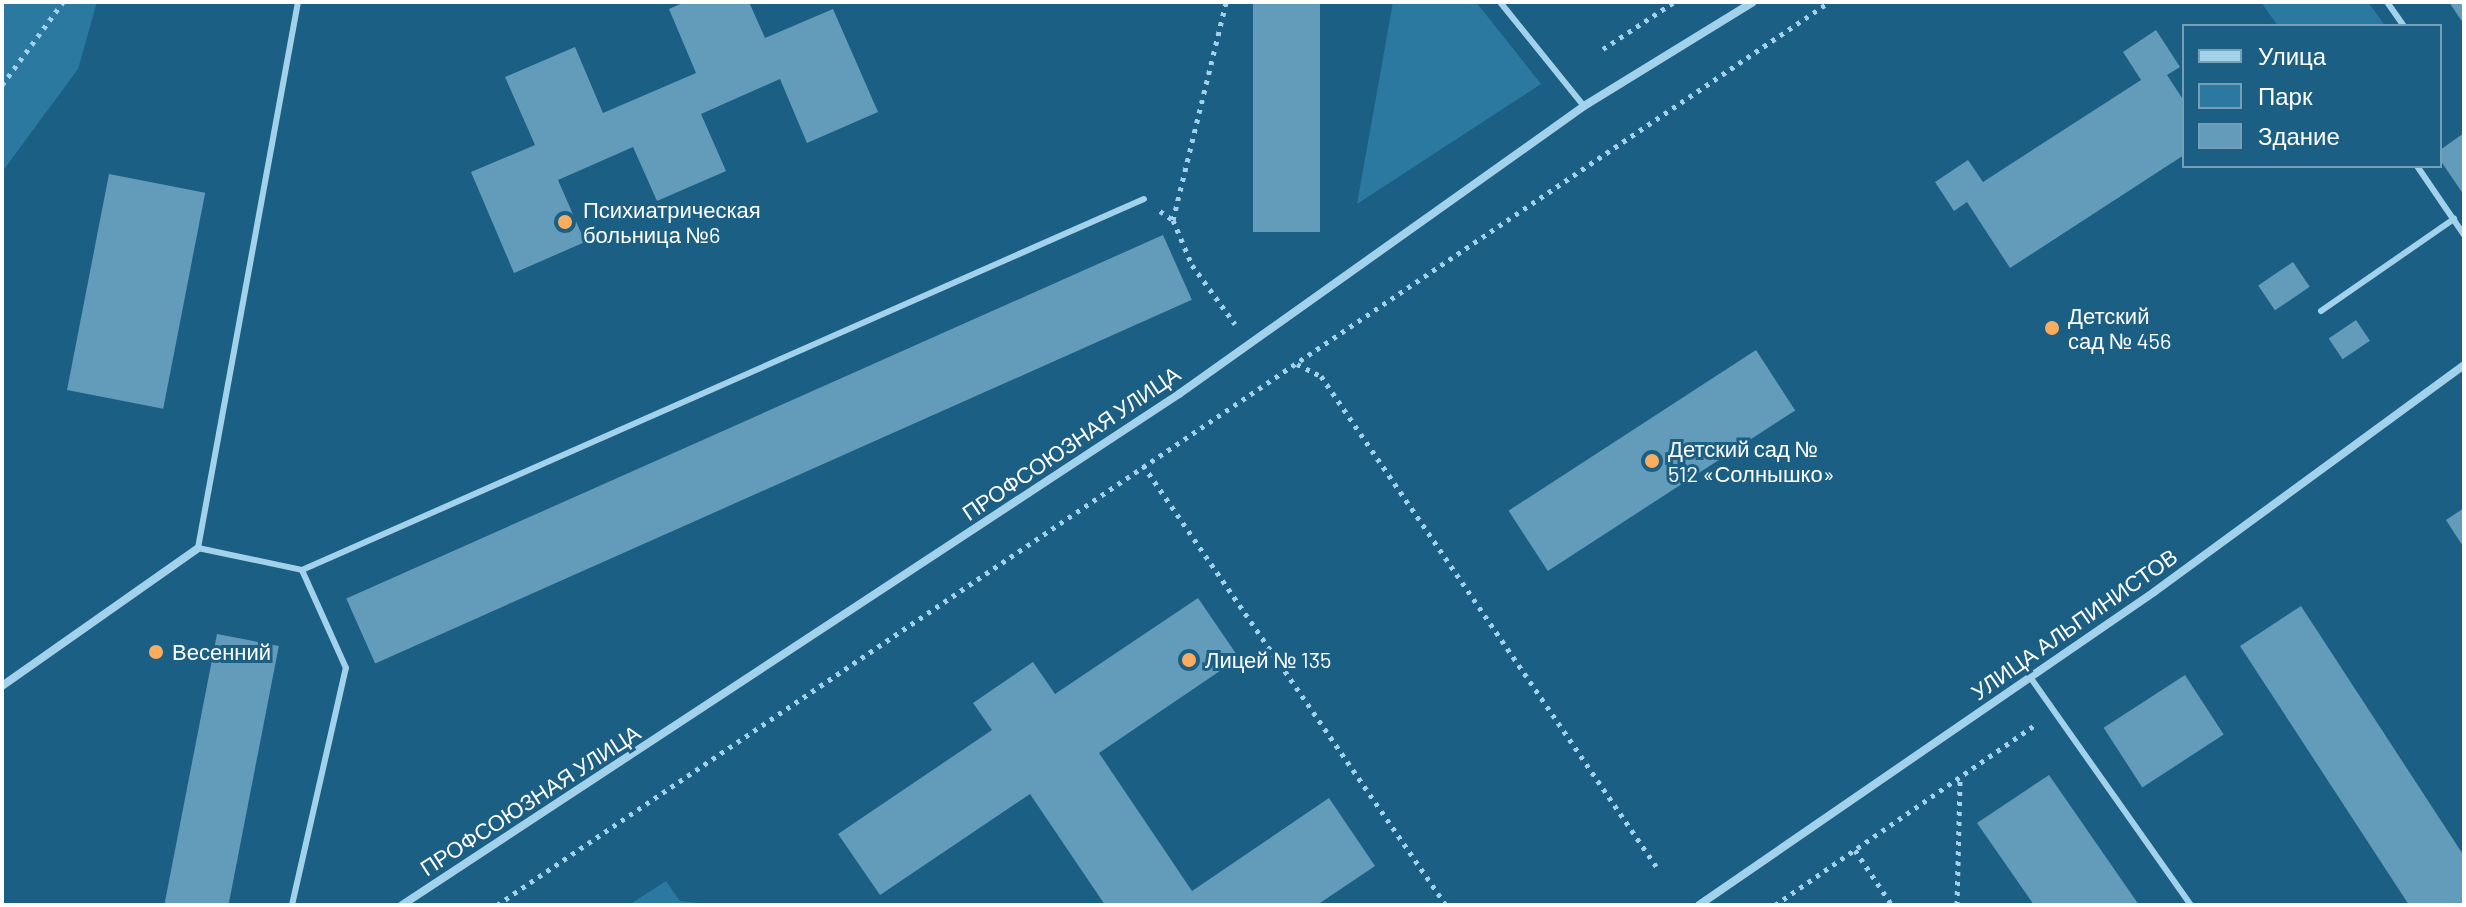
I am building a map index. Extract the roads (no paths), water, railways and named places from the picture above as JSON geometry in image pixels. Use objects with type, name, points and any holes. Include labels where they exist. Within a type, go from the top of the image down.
[{"type":"street","name":"ПРОФСОЮЗНАЯ УЛИЦА","points":[[402,905],[1179,394],[1584,106],[1753,2]]},
{"type":"street","name":"УЛИЦА АЛЬПИНИСТОВ","points":[[1699,905],[2030,677],[2464,365]]},
{"type":"street","points":[[2,686],[198,548]]},
{"type":"lane","points":[[298,2],[198,548],[302,570],[1144,199]]},
{"type":"lane","points":[[1500,2],[1584,106]]},
{"type":"lane","points":[[2387,2],[2403,24]]},
{"type":"lane","points":[[2418,168],[2464,235]]},
{"type":"lane","points":[[2321,311],[2454,219]]},
{"type":"lane","points":[[292,905],[346,668],[302,570]]},
{"type":"lane","points":[[2030,677],[2191,905]]},
{"type":"place","name":"Психиатрическая больница №6","points":[[565,222]]},
{"type":"place","name":"Детский сад № 456","points":[[2052,328]]},
{"type":"place","name":"Детский сад № 512 «Солнышко»","points":[[1652,461]]},
{"type":"place","name":"Весенний","points":[[156,652]]},
{"type":"place","name":"Лицей № 135","points":[[1189,660]]}]
